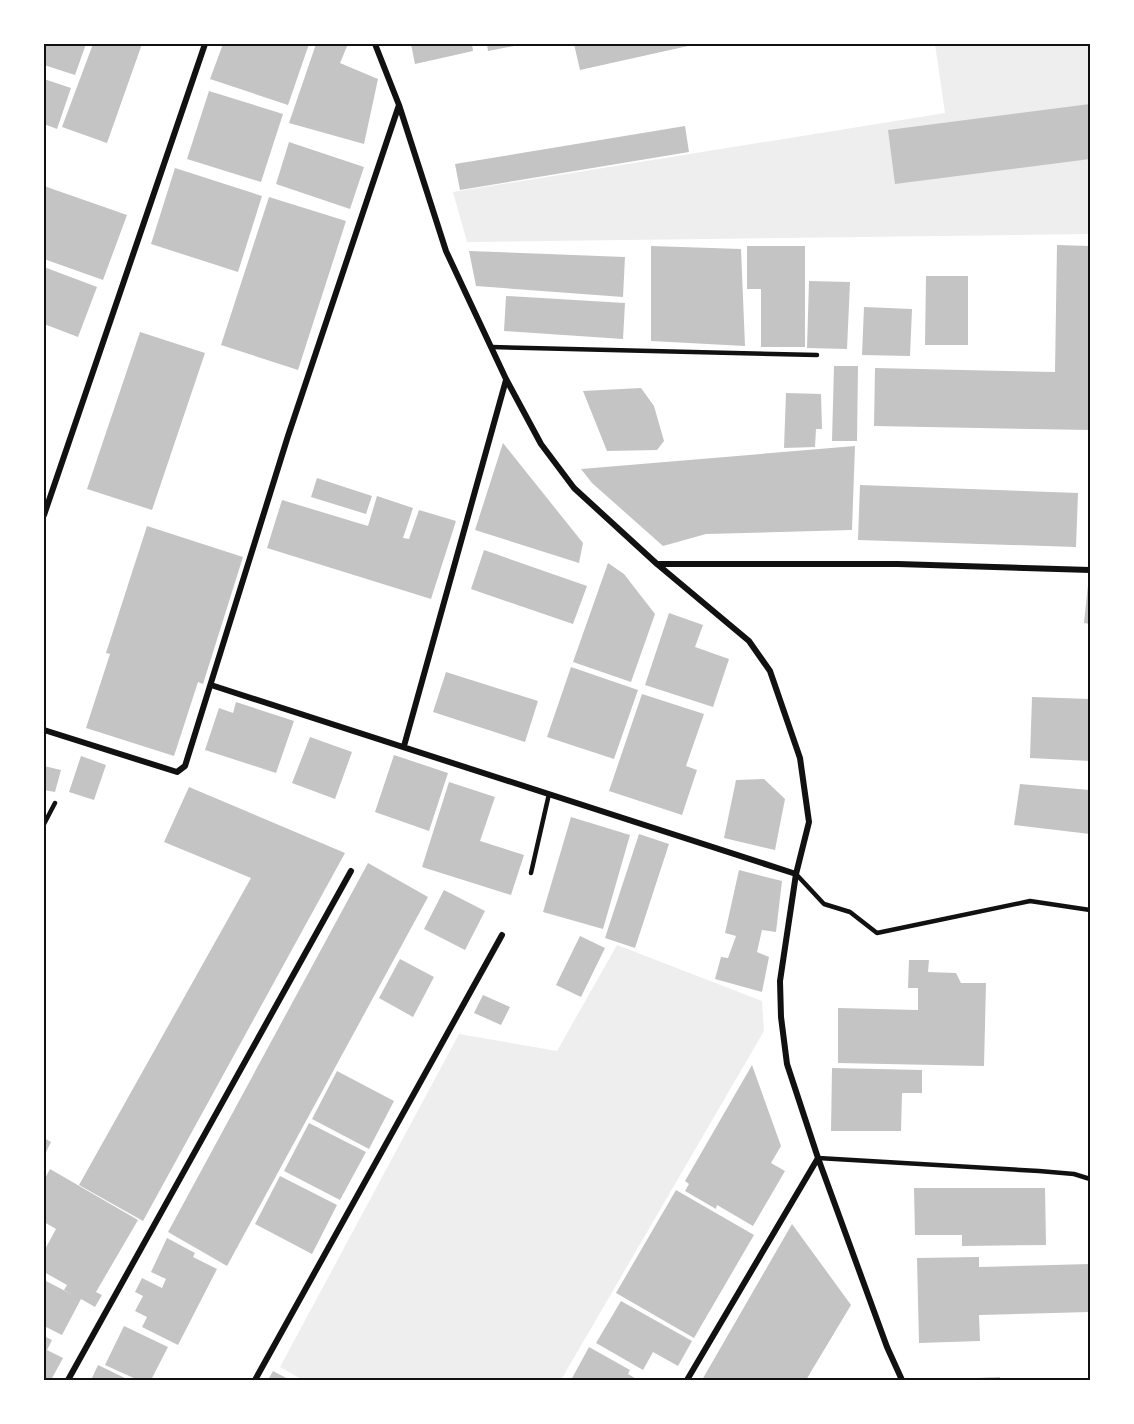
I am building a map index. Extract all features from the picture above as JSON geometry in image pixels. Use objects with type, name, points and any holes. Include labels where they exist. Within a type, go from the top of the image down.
[{"type":"street","points":[[44,515],[205,44]]},
{"type":"street","points":[[375,44],[399,105],[446,251],[506,379],[541,444],[574,488],[657,564],[749,641],[770,670],[800,758],[809,822],[796,874],[780,981],[781,1017],[787,1064],[818,1158],[887,1347],[902,1380]]},
{"type":"street","points":[[44,730],[177,772],[185,766],[288,436],[399,105]]},
{"type":"street","points":[[404,746],[506,379]]},
{"type":"street","points":[[657,564],[898,564],[1090,570]]},
{"type":"street","points":[[212,685],[796,874]]},
{"type":"street","points":[[68,1380],[351,871]]},
{"type":"street","points":[[255,1380],[502,935]]},
{"type":"street","points":[[687,1380],[818,1158]]},
{"type":"lane","points":[[491,347],[817,356]]},
{"type":"lane","points":[[531,873],[549,794]]},
{"type":"lane","points":[[44,824],[55,803]]},
{"type":"lane","points":[[796,874],[824,904],[849,912],[877,933],[1030,901],[1090,910]]},
{"type":"lane","points":[[818,1158],[1039,1171],[1074,1174],[1090,1179]]},
{"type":"shaded area","points":[[935,44],[1090,44],[1090,234],[467,242],[453,192],[945,113]]},
{"type":"shaded area","points":[[617,945],[762,1001],[764,1031],[561,1380],[303,1380],[280,1367],[459,1034],[557,1051]]},
{"type":"building","points":[[44,44],[86,44],[75,75],[44,65]]},
{"type":"building","points":[[93,44],[142,44],[107,143],[62,127]]},
{"type":"building","points":[[223,44],[309,44],[288,105],[210,79]]},
{"type":"building","points":[[316,44],[348,44],[340,63],[378,79],[364,144],[289,123]]},
{"type":"building","points":[[411,44],[472,44],[473,51],[415,64]]},
{"type":"building","points":[[487,44],[518,44],[519,45],[488,51]]},
{"type":"building","points":[[574,44],[697,44],[580,70]]},
{"type":"building","points":[[44,79],[71,88],[57,129],[44,124]]},
{"type":"building","points":[[209,91],[283,114],[261,182],[187,159]]},
{"type":"building","points":[[1090,104],[1090,159],[895,184],[888,130]]},
{"type":"building","points":[[685,126],[689,152],[460,190],[455,164]]},
{"type":"building","points":[[289,142],[364,167],[350,209],[276,184]]},
{"type":"building","points":[[175,168],[262,196],[238,272],[151,244]]},
{"type":"building","points":[[44,186],[127,215],[103,280],[44,259]]},
{"type":"building","points":[[269,197],[346,221],[298,370],[221,345]]},
{"type":"building","points":[[1057,245],[1090,246],[1090,430],[874,426],[875,368],[1055,372]]},
{"type":"building","points":[[651,246],[741,249],[745,346],[651,341]]},
{"type":"building","points":[[747,246],[805,246],[805,347],[761,347],[761,289],[747,289]]},
{"type":"building","points":[[469,251],[625,257],[623,297],[476,286]]},
{"type":"building","points":[[44,267],[97,287],[78,337],[44,324]]},
{"type":"building","points":[[926,276],[968,276],[968,345],[925,345]]},
{"type":"building","points":[[809,281],[850,282],[847,349],[807,348]]},
{"type":"building","points":[[506,296],[625,303],[623,339],[504,331]]},
{"type":"building","points":[[864,307],[912,309],[910,356],[862,355]]},
{"type":"building","points":[[140,332],[205,353],[152,510],[87,489]]},
{"type":"building","points":[[834,366],[858,366],[857,441],[832,441]]},
{"type":"building","points":[[641,388],[654,406],[664,441],[657,450],[607,451],[583,391]]},
{"type":"building","points":[[786,393],[821,394],[822,429],[816,429],[815,447],[784,448]]},
{"type":"building","points":[[503,443],[583,543],[579,563],[475,530]]},
{"type":"building","points":[[855,446],[852,530],[706,534],[663,546],[592,483],[581,469]]},
{"type":"building","points":[[317,478],[372,496],[366,514],[311,497]]},
{"type":"building","points":[[860,485],[1078,493],[1076,547],[858,540]]},
{"type":"building","points":[[377,496],[413,508],[403,538],[409,539],[419,510],[456,521],[431,599],[267,548],[282,500],[368,526]]},
{"type":"building","points":[[147,526],[243,557],[203,684],[198,682],[174,756],[86,728],[110,654],[106,653]]},
{"type":"building","points":[[484,550],[587,586],[573,624],[471,589]]},
{"type":"building","points":[[608,563],[624,574],[655,614],[631,682],[573,662]]},
{"type":"building","points":[[1088,585],[1090,585],[1090,624],[1084,623]]},
{"type":"building","points":[[669,613],[703,625],[695,647],[729,659],[713,707],[645,685]]},
{"type":"building","points":[[571,667],[638,690],[614,759],[547,737]]},
{"type":"building","points":[[446,672],[538,701],[525,742],[433,712]]},
{"type":"building","points":[[642,694],[704,714],[686,766],[697,770],[682,815],[609,791]]},
{"type":"building","points":[[1032,697],[1090,699],[1090,761],[1030,758]]},
{"type":"building","points":[[236,702],[294,721],[276,773],[205,750],[219,708],[233,713]]},
{"type":"building","points":[[310,737],[352,752],[335,799],[292,783]]},
{"type":"building","points":[[394,755],[448,773],[429,831],[375,812]]},
{"type":"building","points":[[81,756],[106,765],[94,800],[69,792]]},
{"type":"building","points":[[44,766],[61,770],[55,792],[44,790]]},
{"type":"building","points":[[764,779],[785,799],[775,850],[724,838],[736,780]]},
{"type":"building","points":[[449,782],[495,797],[480,841],[524,855],[511,895],[422,867]]},
{"type":"building","points":[[1020,784],[1090,790],[1090,834],[1014,825]]},
{"type":"building","points":[[189,787],[345,853],[143,1221],[79,1185],[251,878],[164,842]]},
{"type":"building","points":[[571,817],[630,835],[603,929],[543,912]]},
{"type":"building","points":[[639,834],[669,844],[635,948],[605,938]]},
{"type":"building","points":[[368,863],[428,897],[227,1266],[168,1232]]},
{"type":"building","points":[[739,870],[782,881],[776,932],[762,930],[757,952],[769,957],[762,992],[715,979],[721,957],[728,958],[736,936],[725,933]]},
{"type":"building","points":[[444,890],[485,911],[465,950],[424,929]]},
{"type":"building","points":[[580,936],[605,948],[581,997],[556,985]]},
{"type":"building","points":[[400,959],[434,977],[413,1017],[379,998]]},
{"type":"building","points":[[909,960],[929,960],[928,972],[956,973],[961,983],[986,983],[984,1066],[838,1063],[838,1008],[918,1010],[918,988],[908,988]]},
{"type":"building","points":[[483,995],[510,1007],[501,1025],[474,1013]]},
{"type":"building","points":[[752,1065],[781,1146],[771,1163],[785,1171],[753,1226],[717,1205],[716,1209],[685,1191],[689,1184],[685,1181]]},
{"type":"building","points":[[832,1068],[922,1070],[922,1093],[902,1093],[901,1131],[831,1131]]},
{"type":"building","points":[[337,1071],[394,1101],[369,1149],[312,1119]]},
{"type":"building","points":[[309,1123],[366,1152],[340,1200],[284,1171]]},
{"type":"building","points":[[44,1138],[51,1142],[44,1156]]},
{"type":"building","points":[[50,1169],[138,1220],[96,1292],[102,1295],[95,1307],[81,1299],[62,1335],[44,1326],[44,1280],[75,1296],[64,1290],[67,1285],[44,1272],[44,1251],[56,1229],[44,1222],[44,1180]]},
{"type":"building","points":[[280,1176],[337,1205],[312,1254],[255,1224]]},
{"type":"building","points":[[914,1188],[1045,1188],[1046,1245],[962,1246],[962,1235],[915,1235]]},
{"type":"building","points":[[676,1190],[754,1235],[694,1338],[616,1293]]},
{"type":"building","points":[[792,1224],[851,1305],[806,1380],[702,1380]]},
{"type":"building","points":[[167,1238],[195,1253],[193,1257],[217,1269],[178,1345],[142,1327],[147,1317],[135,1311],[143,1296],[135,1292],[142,1278],[162,1288],[166,1279],[151,1272]]},
{"type":"building","points":[[979,1257],[979,1267],[1090,1264],[1090,1312],[979,1315],[980,1341],[919,1343],[917,1258]]},
{"type":"building","points":[[621,1301],[692,1341],[678,1366],[653,1352],[643,1370],[596,1343]]},
{"type":"building","points":[[124,1326],[168,1347],[151,1380],[138,1380],[105,1365]]},
{"type":"building","points":[[44,1336],[52,1340],[47,1350],[63,1358],[51,1380],[44,1380]]},
{"type":"building","points":[[589,1347],[630,1370],[628,1374],[638,1380],[571,1380]]},
{"type":"building","points":[[98,1365],[129,1380],[91,1380]]},
{"type":"building","points":[[273,1371],[290,1380],[268,1380]]},
{"type":"building","points":[[1000,1377],[1000,1380],[952,1380],[952,1379]]}]
